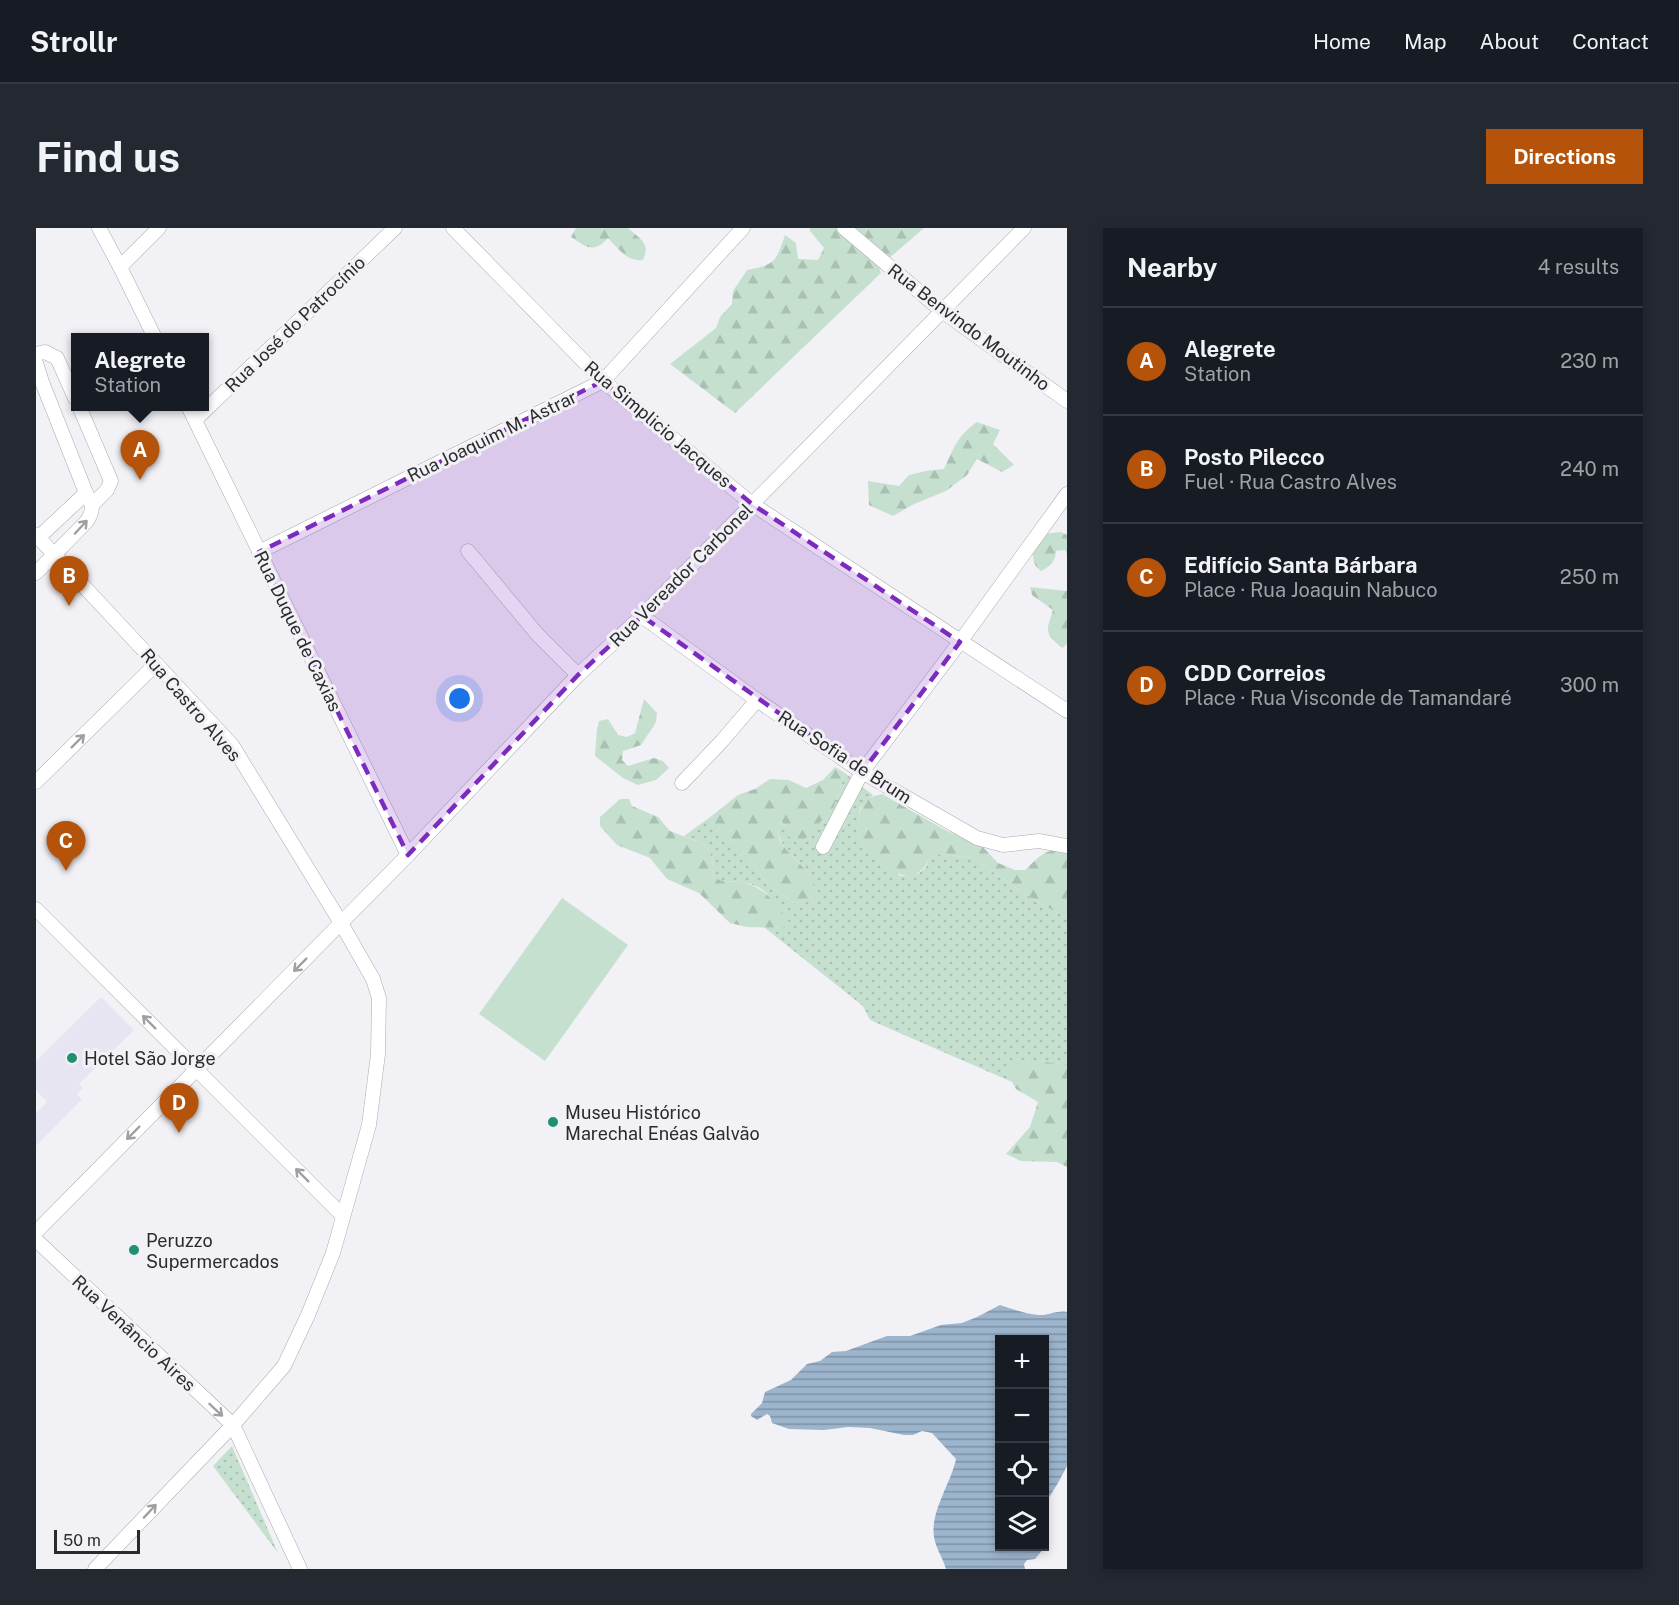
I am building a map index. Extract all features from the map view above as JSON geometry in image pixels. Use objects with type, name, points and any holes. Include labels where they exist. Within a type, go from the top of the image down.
[{"type":"street","points":[[99,228],[153,333]]},
{"type":"street","points":[[120,267],[159,228]]},
{"type":"street","name":"Rua José do Patrocínio","points":[[209,407],[395,228]]},
{"type":"street","name":"Rua Simplicio Jacques","points":[[453,228],[603,381],[752,504],[1067,711]]},
{"type":"street","name":"Rua Joaquim M. Astrar","points":[[259,552],[603,381],[743,228]]},
{"type":"street","name":"Rua Benvindo Moutinho","points":[[844,228],[942,311],[1067,401]]},
{"type":"street","name":"Rua Vereador Carbonel","points":[[36,1232],[408,855],[578,675],[642,616],[1024,228]]},
{"type":"street","points":[[36,354],[45,352],[57,358],[71,389]]},
{"type":"street","points":[[36,363],[92,512],[87,521],[36,573]]},
{"type":"street","points":[[37,537],[89,499],[107,490],[111,481],[81,411]]},
{"type":"street","name":"Rua Duque de Caxias","points":[[190,411],[408,855]]},
{"type":"street","name":"Rua José do Patrocínio","points":[[195,420],[204,411]]},
{"type":"street","points":[[823,847],[862,772],[1067,494]]},
{"type":"street","name":"Rua Castro Alves","points":[[37,537],[232,745],[341,923],[373,979],[380,998],[378,1054],[369,1125],[333,1253],[284,1366],[232,1425],[95,1569]]},
{"type":"street","points":[[468,551],[537,634],[578,675]]},
{"type":"street","name":"Rua Sofia de Brum","points":[[642,616],[757,700],[862,772],[977,838],[1003,845],[1039,841],[1067,846]]},
{"type":"street","points":[[36,782],[156,664]]},
{"type":"street","points":[[682,783],[757,700]]},
{"type":"street","points":[[36,909],[343,1216]]},
{"type":"street","name":"Rua Venâncio Aires","points":[[36,1240],[232,1425]]},
{"type":"street","points":[[232,1425],[300,1569]]},
{"type":"highlighted area","points":[[603,381],[752,504],[960,642],[862,772],[642,616],[578,675],[408,855],[259,552]]},
{"type":"shaded area","points":[[101,997],[134,1030],[79,1084],[83,1088],[77,1094],[82,1099],[36,1146],[36,1113],[47,1102],[36,1090],[36,1061]]},
{"type":"green space","points":[[576,228],[628,228],[645,245],[643,260],[628,257],[608,238],[598,246],[586,246],[571,237]]},
{"type":"green space","points":[[810,228],[924,228],[879,267],[881,273],[735,413],[670,364],[716,328],[720,317],[732,304],[733,291],[747,270],[773,261],[785,235],[796,243],[798,259],[818,260],[824,248]]},
{"type":"green space","points":[[977,422],[1000,430],[993,444],[1014,465],[1002,472],[977,459],[967,475],[946,491],[914,504],[893,516],[869,505],[868,481],[899,486],[909,475],[944,469],[960,437]]},
{"type":"green space","points":[[1061,532],[1067,535],[1067,554],[1065,550],[1056,551],[1052,563],[1041,571],[1035,565],[1031,547],[1042,534]]},
{"type":"green space","points":[[1030,587],[1067,591],[1067,644],[1062,648],[1048,631],[1053,610],[1032,595]]},
{"type":"green space","points":[[644,699],[657,713],[656,722],[641,745],[623,751],[622,760],[628,766],[654,758],[663,761],[669,768],[656,780],[638,785],[623,778],[595,756],[599,721],[608,719],[618,735],[627,737],[635,733]]},
{"type":"green space","points":[[835,767],[845,773],[834,807],[803,841],[787,836],[787,828],[781,821],[779,828],[779,835],[784,846],[804,869],[817,891],[814,899],[797,905],[768,885],[748,857],[709,818],[738,795],[755,789],[770,779],[789,780],[806,788],[823,780]]},
{"type":"green space","points":[[845,773],[873,795],[860,808],[857,834],[879,862],[901,876],[919,873],[926,867],[929,859],[937,854],[972,858],[1036,901],[1067,918],[1067,1065],[1040,1061],[1007,1074],[1012,1082],[870,1020],[863,1006],[765,928],[783,928],[774,904],[766,892],[752,884],[725,882],[714,877],[713,859],[704,844],[684,836],[709,818],[748,857],[768,885],[797,905],[803,866],[781,841],[780,821],[787,828],[834,807]]},
{"type":"green space","points":[[882,794],[947,831],[979,843],[998,863],[1015,870],[1025,870],[1048,852],[1067,852],[1067,918],[1036,901],[972,858],[937,854],[929,859],[925,867],[913,875],[899,874],[884,867],[857,834],[859,814],[864,803]]},
{"type":"green space","points":[[620,799],[629,799],[632,806],[658,817],[670,831],[704,844],[713,859],[714,877],[725,882],[750,884],[764,892],[789,922],[783,928],[747,927],[730,923],[699,893],[667,879],[650,858],[617,845],[600,826],[600,817]]},
{"type":"green space","points":[[562,898],[628,945],[545,1061],[479,1014]]},
{"type":"green space","points":[[1041,1061],[1067,1065],[1067,1167],[1057,1162],[1021,1161],[1006,1154],[1030,1127],[1038,1102],[1016,1089],[1007,1074],[1011,1065]]},
{"type":"green space","points":[[232,1446],[278,1553],[213,1466]]},
{"type":"water","points":[[1000,1305],[1038,1315],[1067,1312],[1067,1466],[1049,1498],[1049,1335],[995,1335],[995,1551],[1042,1551],[1035,1559],[1027,1560],[1024,1564],[1025,1569],[946,1569],[935,1541],[934,1527],[938,1508],[956,1459],[932,1433],[922,1431],[913,1435],[904,1435],[870,1428],[848,1427],[824,1430],[789,1429],[772,1423],[767,1414],[757,1420],[751,1416],[762,1403],[765,1392],[791,1380],[807,1364],[820,1361],[832,1352],[846,1351],[887,1336],[910,1336],[941,1325],[962,1323]]},
{"type":"place","name":"Alegrete","points":[[140,480]]},
{"type":"place","name":"Posto Pilecco","points":[[69,606]]},
{"type":"place","name":"Edifício Santa Bárbara","points":[[66,871]]},
{"type":"place","name":"Hotel São Jorge","points":[[72,1058]]},
{"type":"place","name":"Museu Histórico Marechal Enéas Galvão","points":[[553,1122]]},
{"type":"place","name":"CDD Correios","points":[[179,1133]]},
{"type":"place","name":"Peruzzo Supermercados","points":[[134,1250]]}]
